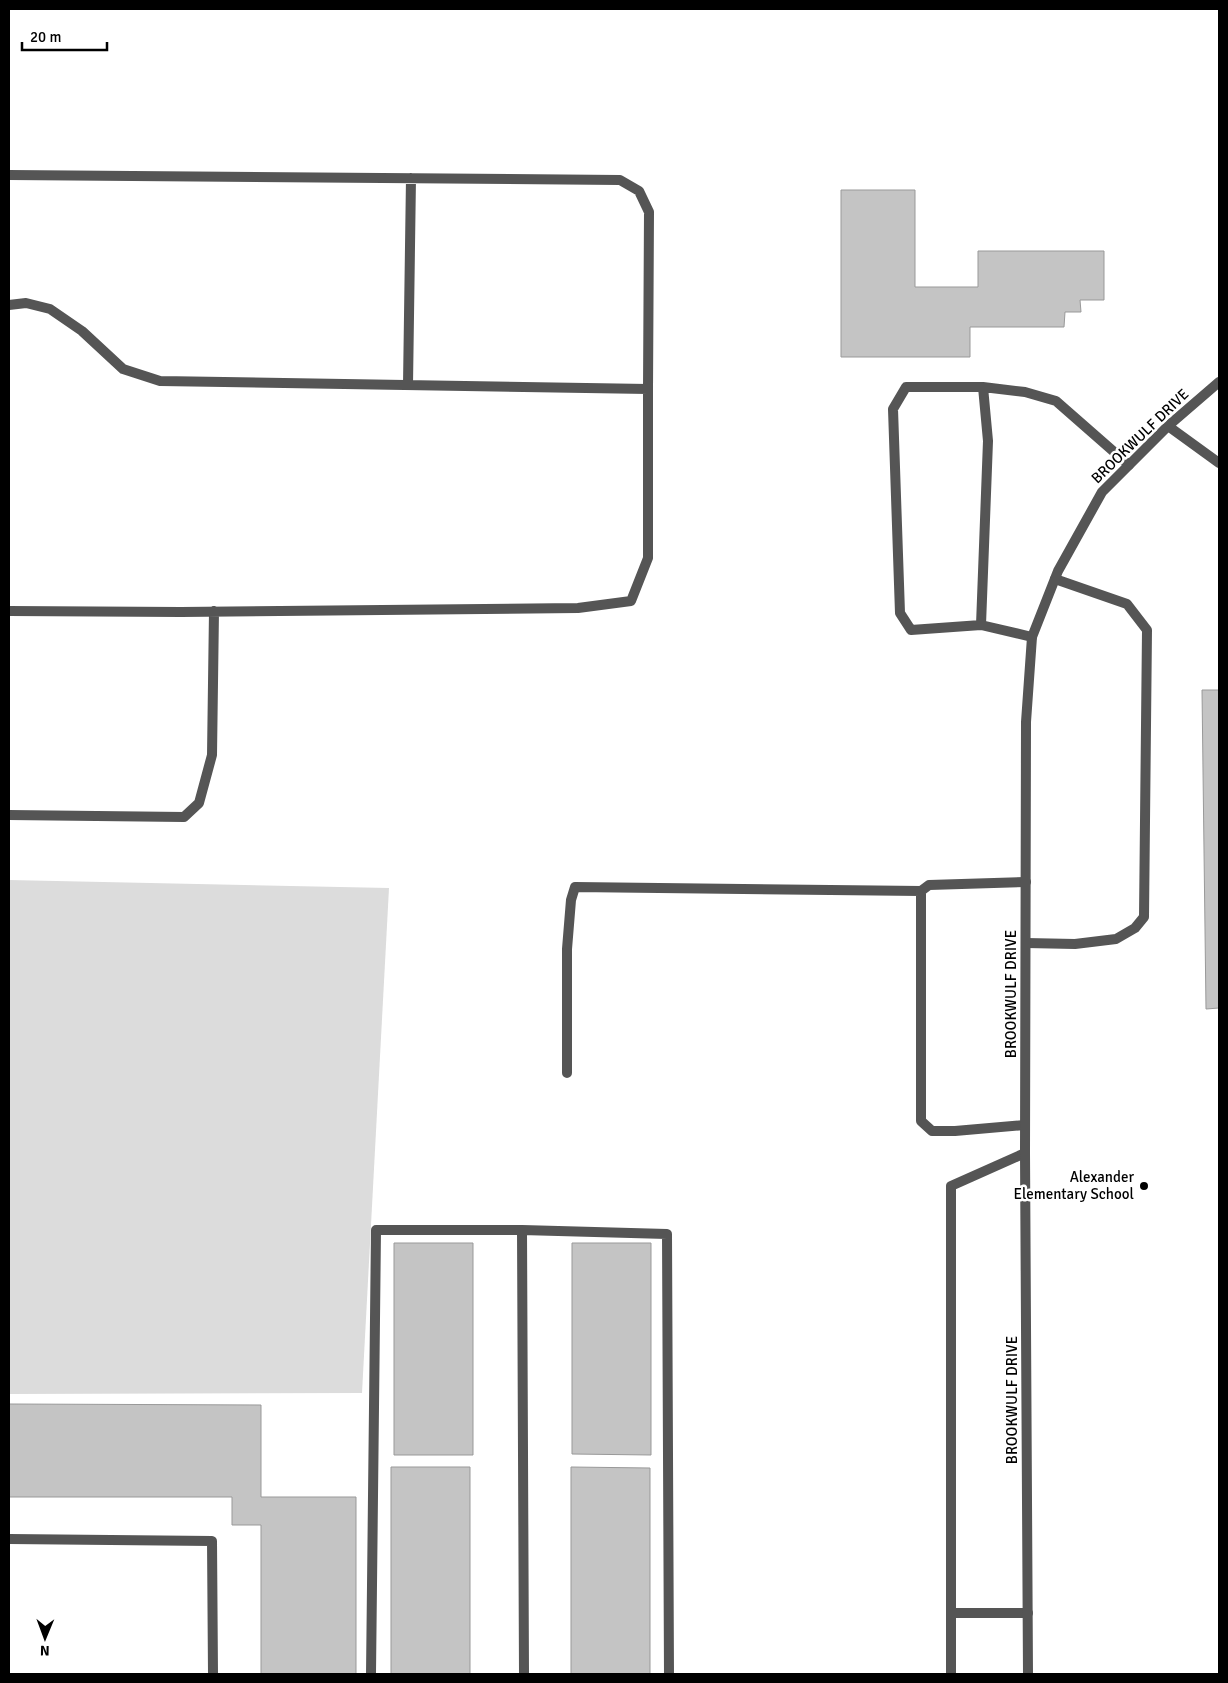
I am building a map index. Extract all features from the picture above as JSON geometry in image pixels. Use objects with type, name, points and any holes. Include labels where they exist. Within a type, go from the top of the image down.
[{"type":"street","points":[[9,175],[620,180],[639,191],[649,212],[648,558],[631,601],[578,608],[9,611]]},
{"type":"street","points":[[408,385],[411,178]]},
{"type":"street","points":[[9,305],[26,303],[50,309],[82,331],[123,369],[160,381],[648,389]]},
{"type":"street","name":"BROOKWULF DRIVE","points":[[1028,1674],[1025,1153],[1026,722],[1032,637],[1055,579],[1102,492],[1168,426],[1219,382]]},
{"type":"street","points":[[1032,637],[980,625],[911,630],[900,613],[893,409],[906,387],[983,387],[1024,392],[1056,401],[1129,465]]},
{"type":"street","points":[[980,625],[988,440],[983,387]]},
{"type":"street","points":[[1168,426],[1219,463]]},
{"type":"street","points":[[1026,943],[1075,944],[1116,939],[1134,928],[1144,917],[1147,630],[1127,604],[1055,579]]},
{"type":"street","points":[[9,814],[184,817],[199,803],[212,754],[214,611]]},
{"type":"street","points":[[567,1073],[567,949],[571,900],[575,887],[921,891],[929,885],[1026,882]]},
{"type":"street","points":[[921,891],[921,1121],[932,1130],[940,1131],[1025,1125]]},
{"type":"street","points":[[951,1674],[951,1186],[1025,1153]]},
{"type":"street","points":[[371,1674],[376,1230],[522,1230],[667,1234],[669,1674]]},
{"type":"street","points":[[522,1230],[524,1674]]},
{"type":"street","points":[[9,1539],[212,1541],[212,1674]]},
{"type":"street","points":[[950,1613],[1028,1612]]},
{"type":"shaded area","points":[[9,880],[389,888],[362,1393],[9,1394]]},
{"type":"building","points":[[841,190],[915,190],[915,287],[978,287],[978,251],[1104,251],[1104,300],[1080,300],[1081,312],[1065,312],[1064,327],[970,327],[970,357],[841,357]]},
{"type":"building","points":[[1202,690],[1219,690],[1219,1008],[1206,1009]]},
{"type":"building","points":[[394,1243],[473,1243],[473,1455],[394,1455]]},
{"type":"building","points":[[572,1243],[651,1243],[651,1455],[572,1454]]},
{"type":"building","points":[[9,1404],[261,1405],[261,1497],[356,1497],[356,1674],[261,1674],[261,1525],[232,1525],[232,1497],[9,1497]]},
{"type":"building","points":[[391,1467],[470,1467],[470,1674],[391,1674]]},
{"type":"building","points":[[571,1467],[650,1468],[650,1674],[571,1674]]},
{"type":"place","name":"Alexander Elementary School","points":[[1144,1186]]}]
